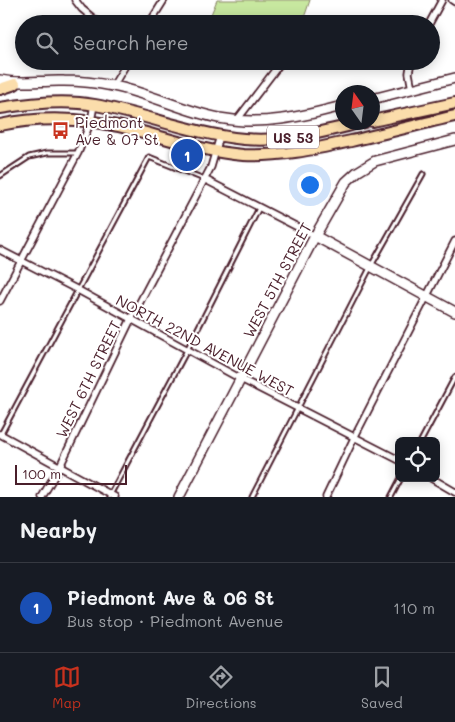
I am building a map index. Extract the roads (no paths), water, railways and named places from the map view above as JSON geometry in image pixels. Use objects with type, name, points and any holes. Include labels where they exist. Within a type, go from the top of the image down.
[{"type":"highway","points":[[0,89],[15,84]]},
{"type":"highway","name":"US 53","points":[[0,108],[53,102],[94,105],[220,136],[253,140],[283,138],[335,128]]},
{"type":"highway","points":[[380,119],[455,103]]},
{"type":"highway","name":"US 53","points":[[0,125],[55,119],[91,121],[137,130],[216,151],[245,155],[292,153],[455,116]]},
{"type":"street","points":[[74,0],[89,15]]},
{"type":"street","points":[[154,15],[164,0]]},
{"type":"street","points":[[434,15],[442,0]]},
{"type":"street","points":[[113,86],[123,70]]},
{"type":"street","points":[[237,120],[275,70]]},
{"type":"street","points":[[410,70],[412,89]]},
{"type":"street","points":[[380,97],[455,78]]},
{"type":"street","points":[[0,80],[15,84],[64,81],[113,86],[218,118],[237,120],[288,119],[335,108]]},
{"type":"street","points":[[0,301],[78,153],[91,121],[94,105]]},
{"type":"street","name":"WEST 6TH STREET","points":[[42,497],[60,466],[131,320],[204,179],[220,136]]},
{"type":"street","name":"WEST 5TH STREET","points":[[180,497],[315,236],[342,188],[353,175],[375,161],[455,140]]},
{"type":"street","points":[[204,179],[315,236],[455,312]]},
{"type":"street","points":[[326,497],[354,438],[455,241]]},
{"type":"street","name":"NORTH 22ND AVENUE WEST","points":[[0,250],[78,290],[241,379],[395,458]]},
{"type":"street","points":[[0,435],[112,496]]},
{"type":"street","points":[[438,482],[455,492]]},
{"type":"lane","points":[[0,176],[29,157],[47,153],[78,153]]},
{"type":"lane","points":[[0,435],[150,157],[204,179]]},
{"type":"lane","points":[[252,497],[371,266],[423,174]]},
{"type":"lane","points":[[112,496],[259,208]]},
{"type":"lane","points":[[423,437],[455,377]]},
{"type":"lane","points":[[391,497],[399,482]]},
{"type":"place","name":"Piedmont Ave & 07 St","points":[[61,131]]},
{"type":"place","name":"Piedmont Ave & 06 St","points":[[187,155]]}]
